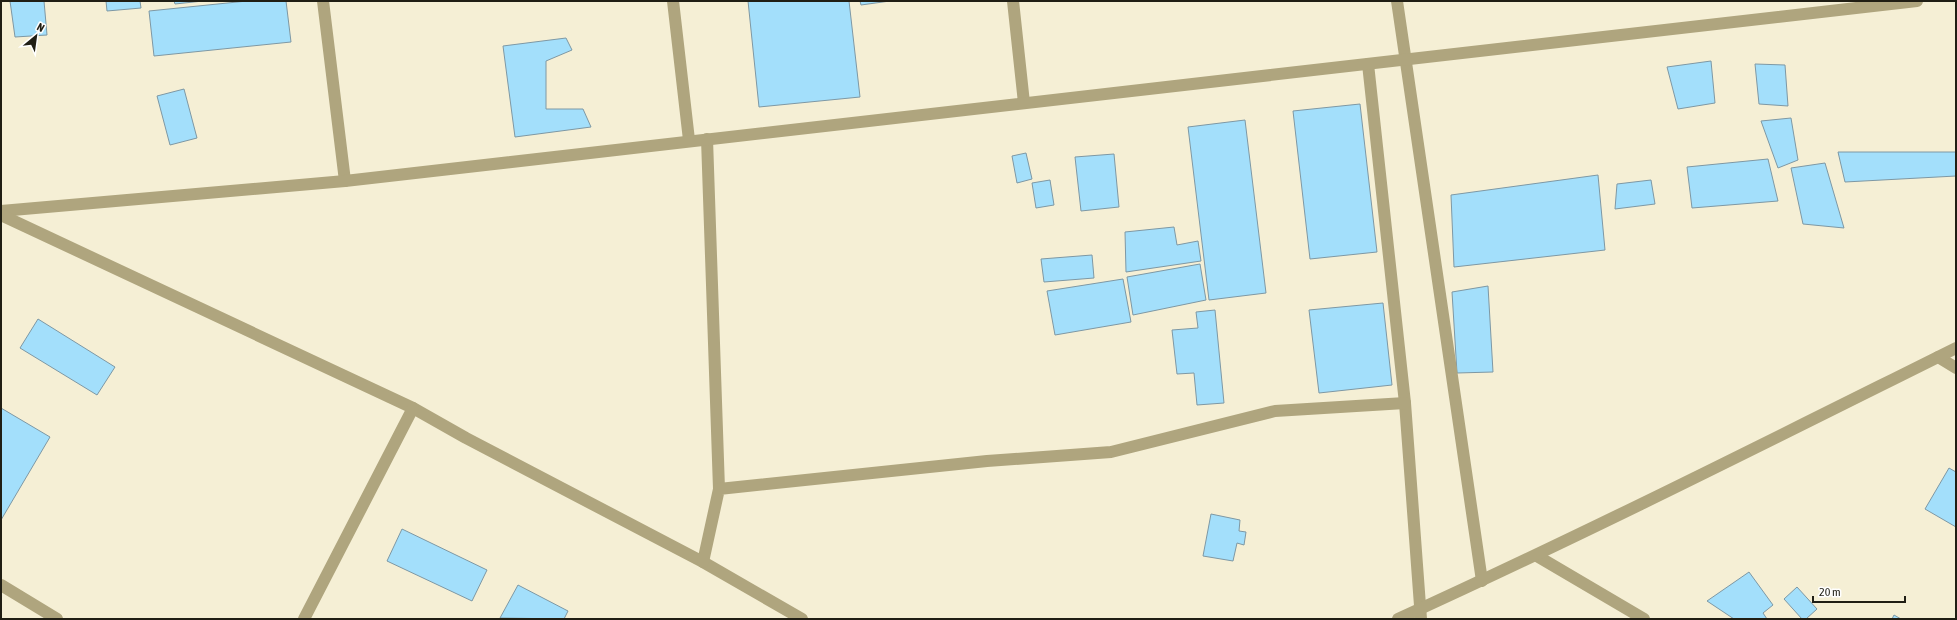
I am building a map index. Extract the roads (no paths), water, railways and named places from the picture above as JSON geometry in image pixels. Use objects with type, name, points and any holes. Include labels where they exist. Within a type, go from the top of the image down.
[{"type":"street","points":[[323,1],[345,181]]},
{"type":"street","points":[[673,1],[689,140]]},
{"type":"street","points":[[1014,1],[1024,103]]},
{"type":"street","points":[[1397,1],[1482,581]]},
{"type":"street","points":[[1,211],[345,181],[689,140],[1917,1]]},
{"type":"street","points":[[1368,64],[1405,403],[1421,614]]},
{"type":"street","points":[[703,562],[719,489],[707,138]]},
{"type":"street","points":[[1,215],[413,408],[466,438],[703,562],[802,619]]},
{"type":"street","points":[[1398,619],[1421,614],[1482,581],[1537,556],[1956,348]]},
{"type":"street","points":[[1938,357],[1956,368]]},
{"type":"street","points":[[719,489],[987,461],[1111,452],[1275,411],[1405,403]]},
{"type":"street","points":[[304,619],[413,408]]},
{"type":"street","points":[[1537,556],[1644,619]]},
{"type":"street","points":[[1,585],[57,619]]}]
